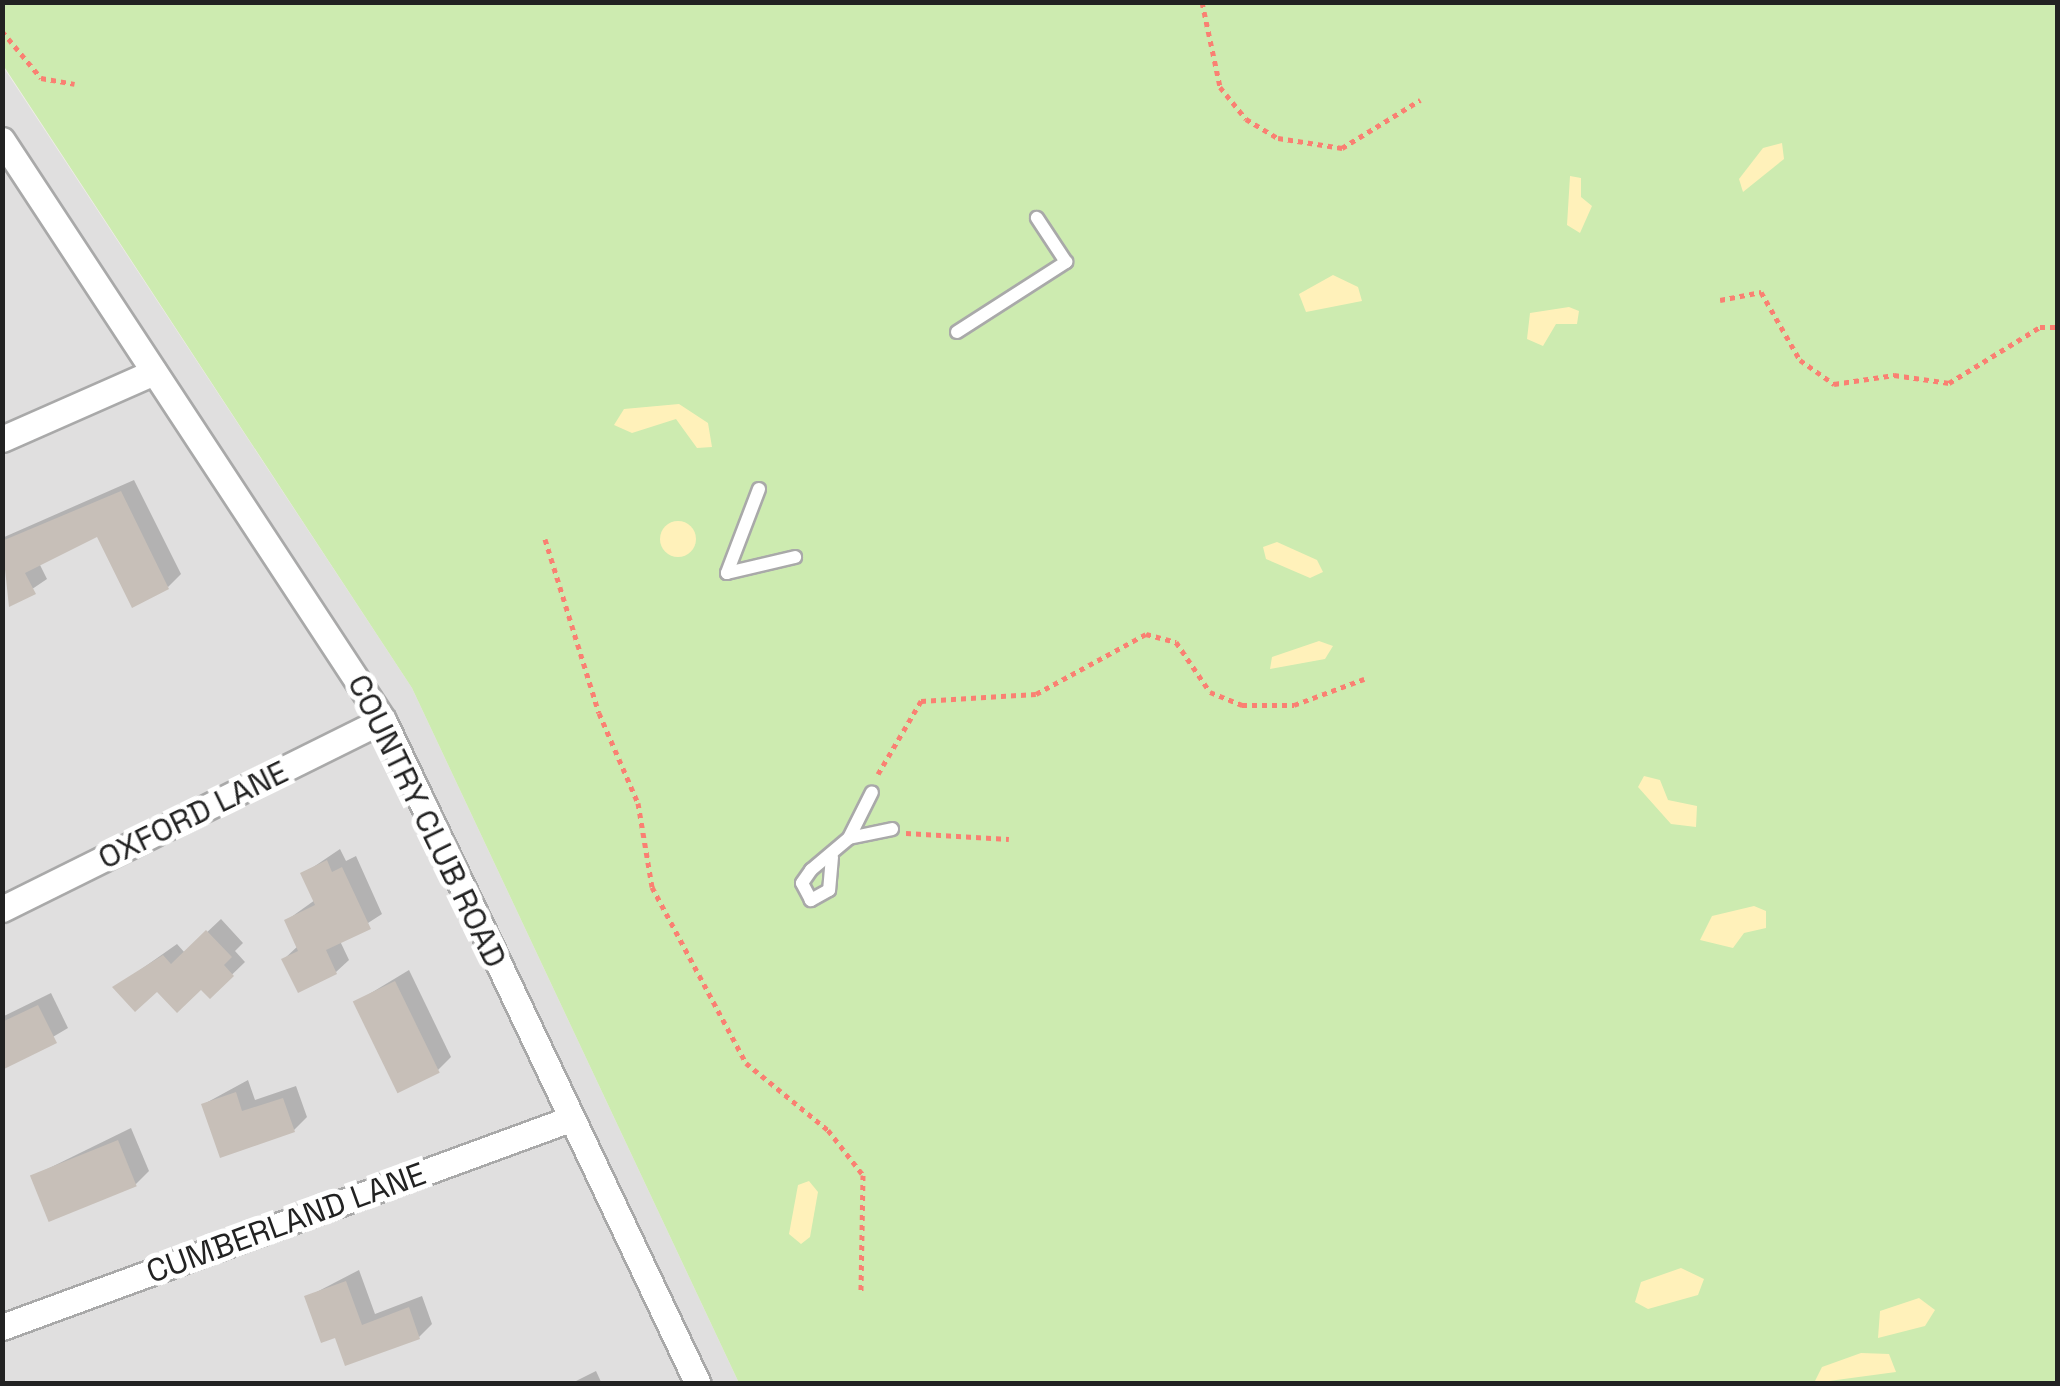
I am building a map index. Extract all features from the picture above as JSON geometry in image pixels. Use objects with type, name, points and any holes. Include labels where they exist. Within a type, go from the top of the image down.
[{"type":"street","name":"COUNTRY CLUB ROAD","points":[[2,140],[383,720],[698,1384]]},
{"type":"street","points":[[2,439],[154,372]]},
{"type":"street","name":"OXFORD LANE","points":[[2,909],[383,720]]},
{"type":"street","name":"CUMBERLAND LANE","points":[[2,1327],[570,1119]]},
{"type":"lane","points":[[957,332],[1066,262],[1037,218]]},
{"type":"lane","points":[[759,489],[727,573],[795,557]]},
{"type":"lane","points":[[832,858],[849,838],[872,792]]},
{"type":"lane","points":[[849,838],[892,829]]},
{"type":"path","points":[[1202,2],[1220,86],[1246,119],[1278,138],[1342,148],[1420,100]]},
{"type":"path","points":[[2,31],[41,78],[74,84]]},
{"type":"path","points":[[1720,300],[1761,292],[1800,360],[1834,384],[1894,376],[1950,383],[2040,326],[2058,327]]},
{"type":"path","points":[[546,539],[598,713],[638,803],[652,887],[746,1063],[828,1130],[863,1175],[860,1293]]},
{"type":"path","points":[[872,792],[921,701],[1036,694],[1146,634],[1176,642],[1210,692],[1242,705],[1294,705],[1364,680]]},
{"type":"path","points":[[892,829],[1009,839]]},
{"type":"shaded area","points":[[2,65],[412,688],[739,1383],[3,1383]]},
{"type":"green space","points":[[2,3],[2057,3],[2057,1383],[739,1383],[412,688],[3,65]]},
{"type":"sand","points":[[1782,143],[1784,159],[1743,192],[1739,179],[1763,148]]},
{"type":"sand","points":[[1570,176],[1581,178],[1581,197],[1592,206],[1580,233],[1567,225]]},
{"type":"sand","points":[[1333,275],[1358,287],[1362,301],[1306,312],[1299,294]]},
{"type":"sand","points":[[1569,307],[1579,311],[1577,324],[1556,324],[1543,346],[1527,339],[1530,313]]},
{"type":"sand","points":[[679,404],[708,423],[712,447],[697,448],[676,419],[632,433],[614,425],[624,409]]},
{"type":"sand","points":[[678,521],[691,526],[696,539],[691,552],[678,557],[665,552],[660,539],[665,526]]},
{"type":"sand","points":[[1277,542],[1317,560],[1323,572],[1310,578],[1266,559],[1263,547]]},
{"type":"sand","points":[[1319,641],[1333,646],[1325,659],[1270,669],[1272,657]]},
{"type":"sand","points":[[1644,776],[1660,780],[1668,800],[1697,806],[1696,827],[1671,824],[1638,787]]},
{"type":"sand","points":[[1754,906],[1766,911],[1766,928],[1744,933],[1733,948],[1700,940],[1712,916]]},
{"type":"sand","points":[[809,1181],[818,1192],[810,1237],[801,1244],[789,1234],[798,1185]]},
{"type":"sand","points":[[1681,1268],[1704,1279],[1698,1295],[1648,1309],[1635,1302],[1641,1282]]},
{"type":"sand","points":[[1919,1298],[1935,1310],[1925,1326],[1878,1338],[1880,1311]]},
{"type":"sand","points":[[1861,1353],[1889,1354],[1896,1372],[1814,1383],[1822,1367]]},
{"type":"building","points":[[121,491],[169,589],[132,608],[97,537],[25,573],[36,594],[9,607],[2,541]]},
{"type":"building","points":[[327,860],[332,872],[342,867],[371,929],[326,950],[337,974],[298,993],[281,959],[298,951],[284,920],[315,905],[300,873]]},
{"type":"building","points":[[206,930],[232,957],[224,965],[234,976],[210,999],[201,990],[177,1013],[157,992],[135,1012],[112,987],[163,955],[171,964]]},
{"type":"building","points":[[395,981],[440,1073],[397,1093],[353,1002]]},
{"type":"building","points":[[38,1005],[57,1043],[2,1070],[2,1022]]},
{"type":"building","points":[[236,1092],[242,1111],[283,1098],[295,1132],[220,1158],[201,1104]]},
{"type":"building","points":[[118,1140],[137,1186],[49,1222],[30,1176]]},
{"type":"building","points":[[346,1281],[362,1325],[409,1307],[420,1339],[345,1366],[335,1338],[321,1343],[304,1296]]}]
